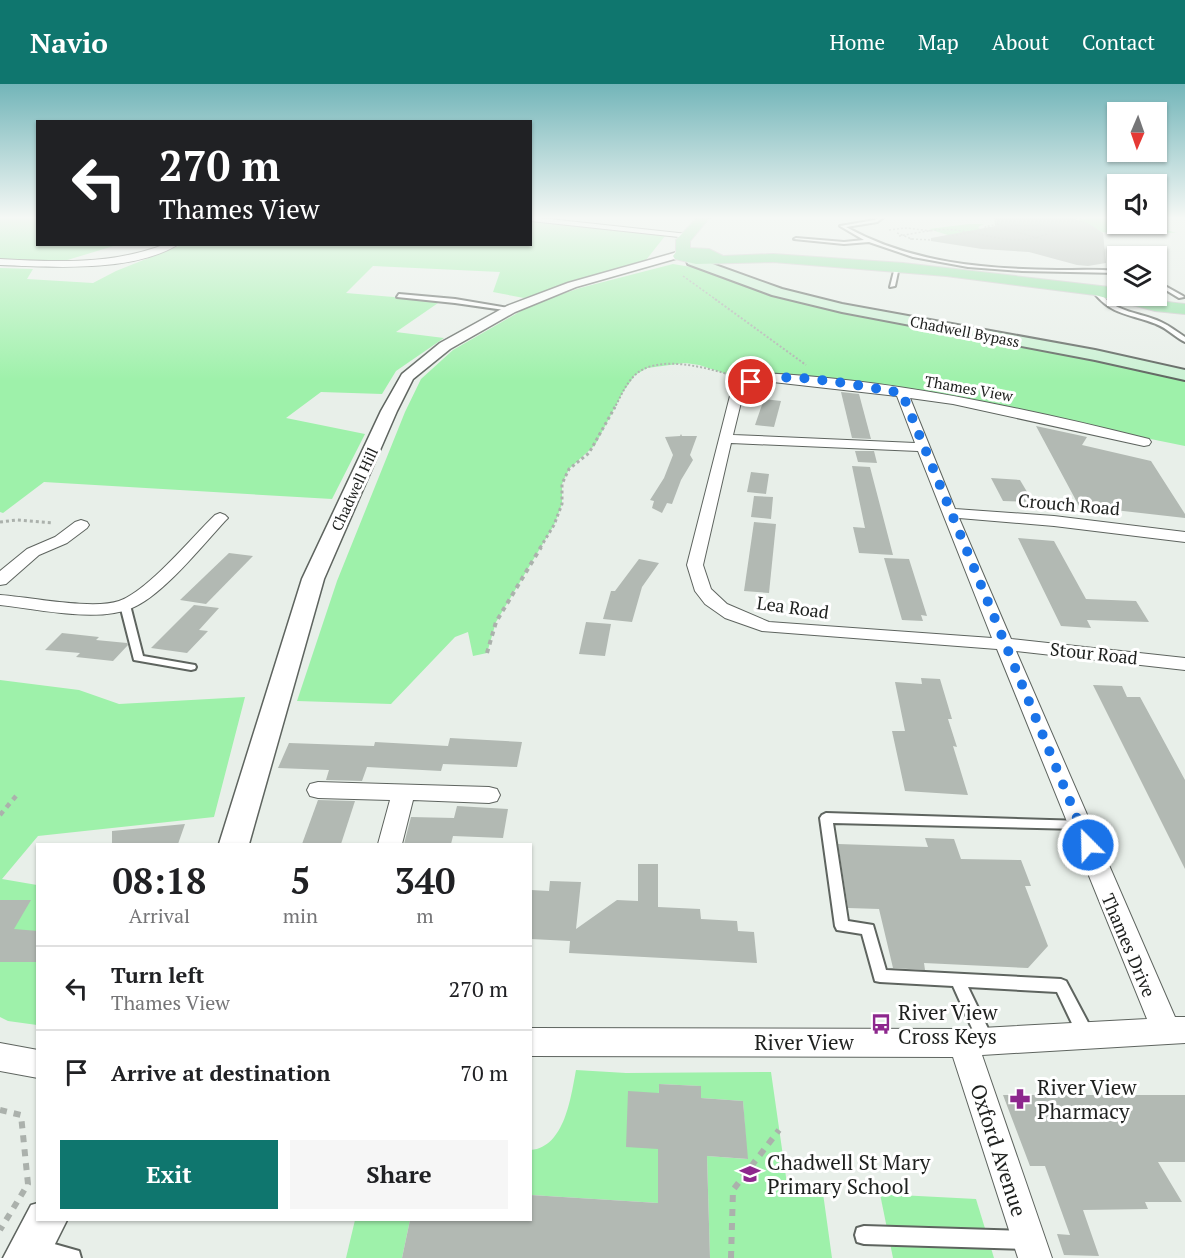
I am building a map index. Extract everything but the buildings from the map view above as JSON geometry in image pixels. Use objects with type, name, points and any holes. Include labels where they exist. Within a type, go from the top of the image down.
[{"type":"main road","name":"Chadwell Bypass","points":[[723,272],[777,292],[842,308],[1185,375]]},
{"type":"main road","name":"Chadwell Bypass","points":[[728,272],[746,281]]},
{"type":"main road","points":[[932,272],[1036,286],[1107,292]]},
{"type":"main road","points":[[1099,291],[1107,292]]},
{"type":"main road","points":[[1167,297],[1184,301]]},
{"type":"street","name":"Chadwell Hill","points":[[234,843],[313,579],[403,383],[435,353],[511,309],[572,285],[622,272]]},
{"type":"street","name":"Thames View","points":[[751,382],[762,377],[832,383],[902,393],[976,405],[1144,442]]},
{"type":"street","name":"Lea Road","points":[[751,382],[738,388],[695,565],[696,581],[706,596],[735,617],[768,627],[1004,644]]},
{"type":"street","name":"Thames Drive","points":[[902,393],[949,513],[1079,824],[1175,1031]]},
{"type":"street","points":[[726,439],[924,447]]},
{"type":"street","name":"Crouch Road","points":[[949,513],[1054,521],[1185,537]]},
{"type":"street","points":[[0,600],[97,609],[125,605],[144,593],[220,518]]},
{"type":"street","points":[[0,580],[33,552],[61,540],[81,525]]},
{"type":"street","name":"Stour Road","points":[[1004,644],[1112,653],[1185,664]]},
{"type":"street","points":[[318,789],[489,795]]},
{"type":"street","points":[[390,843],[404,792]]},
{"type":"street","name":"River View","points":[[532,1042],[975,1042],[1175,1031]]},
{"type":"street","name":"Oxford Avenue","points":[[975,1042],[1032,1249]]},
{"type":"street","points":[[0,1057],[36,1064]]},
{"type":"lane","points":[[892,286],[896,272]]},
{"type":"lane","points":[[1099,291],[1098,294],[1113,309],[1158,323],[1185,340]]},
{"type":"lane","points":[[399,296],[511,309]]},
{"type":"lane","points":[[125,605],[138,658],[190,668]]},
{"type":"lane","points":[[1079,824],[826,818],[842,926],[868,929],[880,976],[1061,986],[1086,1036]]},
{"type":"lane","points":[[957,980],[975,1042]]},
{"type":"lane","points":[[32,1227],[72,1258]]},
{"type":"lane","points":[[864,1235],[1032,1249]]},
{"type":"path","points":[[681,274],[832,383]]},
{"type":"path","points":[[487,653],[496,622],[554,525],[562,504],[562,484],[569,469],[588,453],[600,437],[623,392],[635,375],[647,368],[685,363],[718,370],[751,382]]},
{"type":"path","points":[[0,522],[17,520],[81,525]]},
{"type":"path","points":[[0,815],[16,796]]},
{"type":"path","points":[[0,1110],[21,1115],[32,1227]]},
{"type":"path","points":[[731,1258],[733,1190],[779,1130]]},
{"type":"green space","points":[[0,272],[31,272],[27,279],[93,283],[114,272],[367,272],[346,293],[441,301],[396,332],[444,338],[396,371],[382,394],[321,392],[286,418],[365,434],[332,499],[44,482],[3,513],[0,512]]},
{"type":"green space","points":[[495,272],[608,272],[524,298],[493,292],[500,272]]},
{"type":"green space","points":[[643,272],[710,272],[768,292],[1185,379],[1185,446],[1023,413],[787,378],[751,382],[699,365],[685,363],[647,368],[635,375],[623,392],[595,445],[569,469],[562,484],[562,504],[554,525],[496,622],[487,653],[473,656],[468,632],[455,637],[391,704],[297,701],[337,581],[405,412],[421,379],[453,350],[533,304],[580,288]]},
{"type":"green space","points":[[0,680],[79,690],[119,704],[245,697],[214,817],[38,836],[2,879],[36,885],[36,1025],[8,1021],[0,1017]]},
{"type":"green space","points":[[576,1070],[626,1073],[771,1072],[787,1184],[822,1186],[832,1258],[710,1258],[707,1156],[747,1159],[743,1101],[701,1098],[700,1086],[659,1084],[658,1203],[532,1195],[532,1150],[542,1147],[552,1140],[569,1106]]},
{"type":"green space","points":[[880,1194],[976,1199],[994,1258],[893,1258]]},
{"type":"green space","points":[[355,1221],[410,1221],[402,1258],[346,1258]]},
{"type":"place","name":"River View Cross Keys","points":[[881,1024]]},
{"type":"place","name":"River View Pharmacy","points":[[1020,1099]]},
{"type":"place","name":"Chadwell St Mary Primary School","points":[[750,1174]]},
{"type":"route","points":[[751,382],[762,377],[787,378],[902,393],[949,513],[1088,845]]}]
